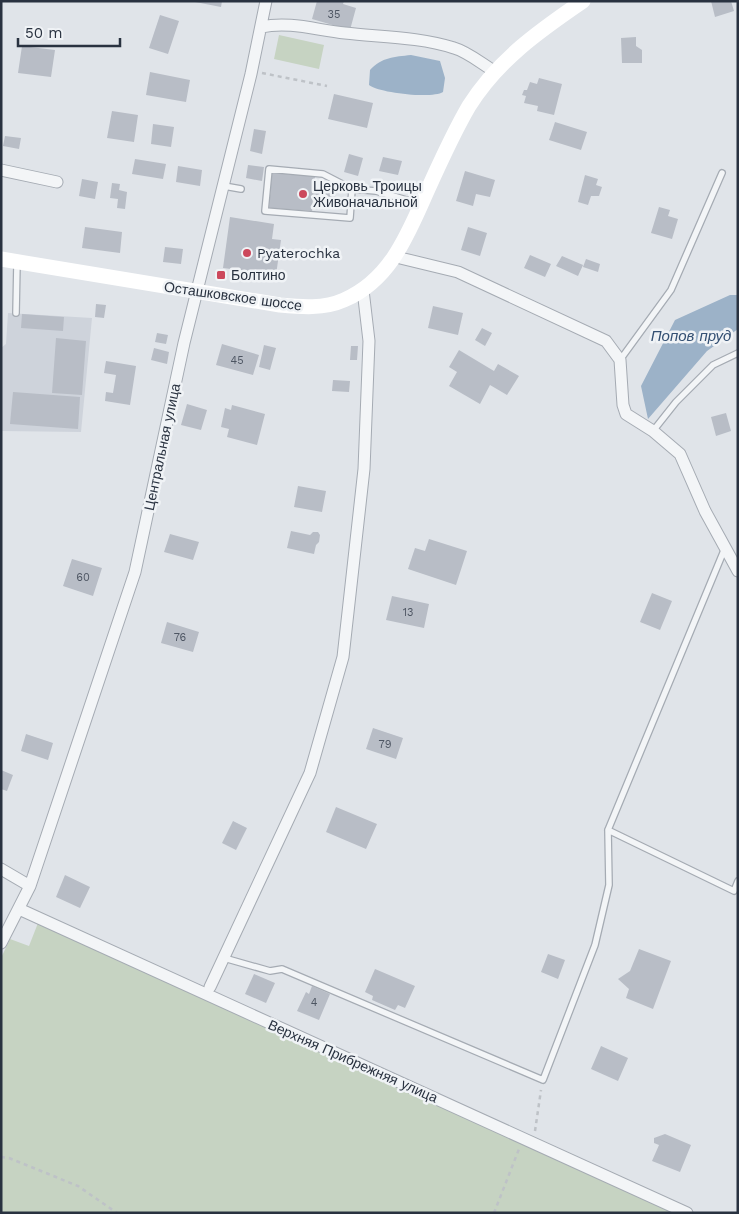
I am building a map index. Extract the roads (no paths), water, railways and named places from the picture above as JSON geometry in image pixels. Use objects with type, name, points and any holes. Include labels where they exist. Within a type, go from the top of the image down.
[{"type":"main road","name":"Осташковское шоссе","points":[[1,259],[198,292],[306,307],[344,301],[381,275],[396,257],[411,231],[422,204],[470,106],[494,71],[534,34],[583,1]]},
{"type":"street","name":"Центральная улица","points":[[1,943],[20,909],[30,886],[134,572],[184,343],[252,71],[266,1]]},
{"type":"street","points":[[262,26],[278,24],[298,25],[334,32],[422,41],[456,49],[494,71]]},
{"type":"street","points":[[1,170],[56,182]]},
{"type":"street","points":[[396,257],[458,272],[552,314],[606,341],[620,360],[623,405],[626,414],[653,431],[680,454],[705,511],[738,571]]},
{"type":"street","points":[[210,987],[310,772],[343,657],[364,469],[369,341],[362,290]]},
{"type":"street","points":[[1,869],[30,886]]},
{"type":"street","name":"Верхняя Прибрежняя улица","points":[[20,909],[687,1213]]},
{"type":"lane","points":[[352,189],[350,218],[265,211],[269,169],[323,174],[352,189],[376,191],[422,204]]},
{"type":"lane","points":[[620,360],[671,290],[722,173]]},
{"type":"lane","points":[[224,186],[241,189]]},
{"type":"lane","points":[[16,313],[17,262]]},
{"type":"lane","points":[[653,431],[676,402],[713,365],[738,353]]},
{"type":"lane","points":[[224,958],[270,971],[282,969],[543,1080],[595,945],[608,885],[608,830],[725,547]]},
{"type":"lane","points":[[608,830],[734,891],[738,881]]},
{"type":"water","points":[[411,55],[440,61],[445,78],[443,92],[428,95],[406,94],[383,90],[369,85],[370,70],[379,62],[389,58]]},
{"type":"water","name":"Попов пруд","points":[[730,295],[738,295],[738,329],[707,351],[648,419],[641,386],[675,320]]},
{"type":"place","name":"Церковь Троицы Живоначальной","points":[[303,194]]},
{"type":"place","name":"Pyaterochka","points":[[247,253]]},
{"type":"place","name":"Болтино","points":[[221,275]]}]
